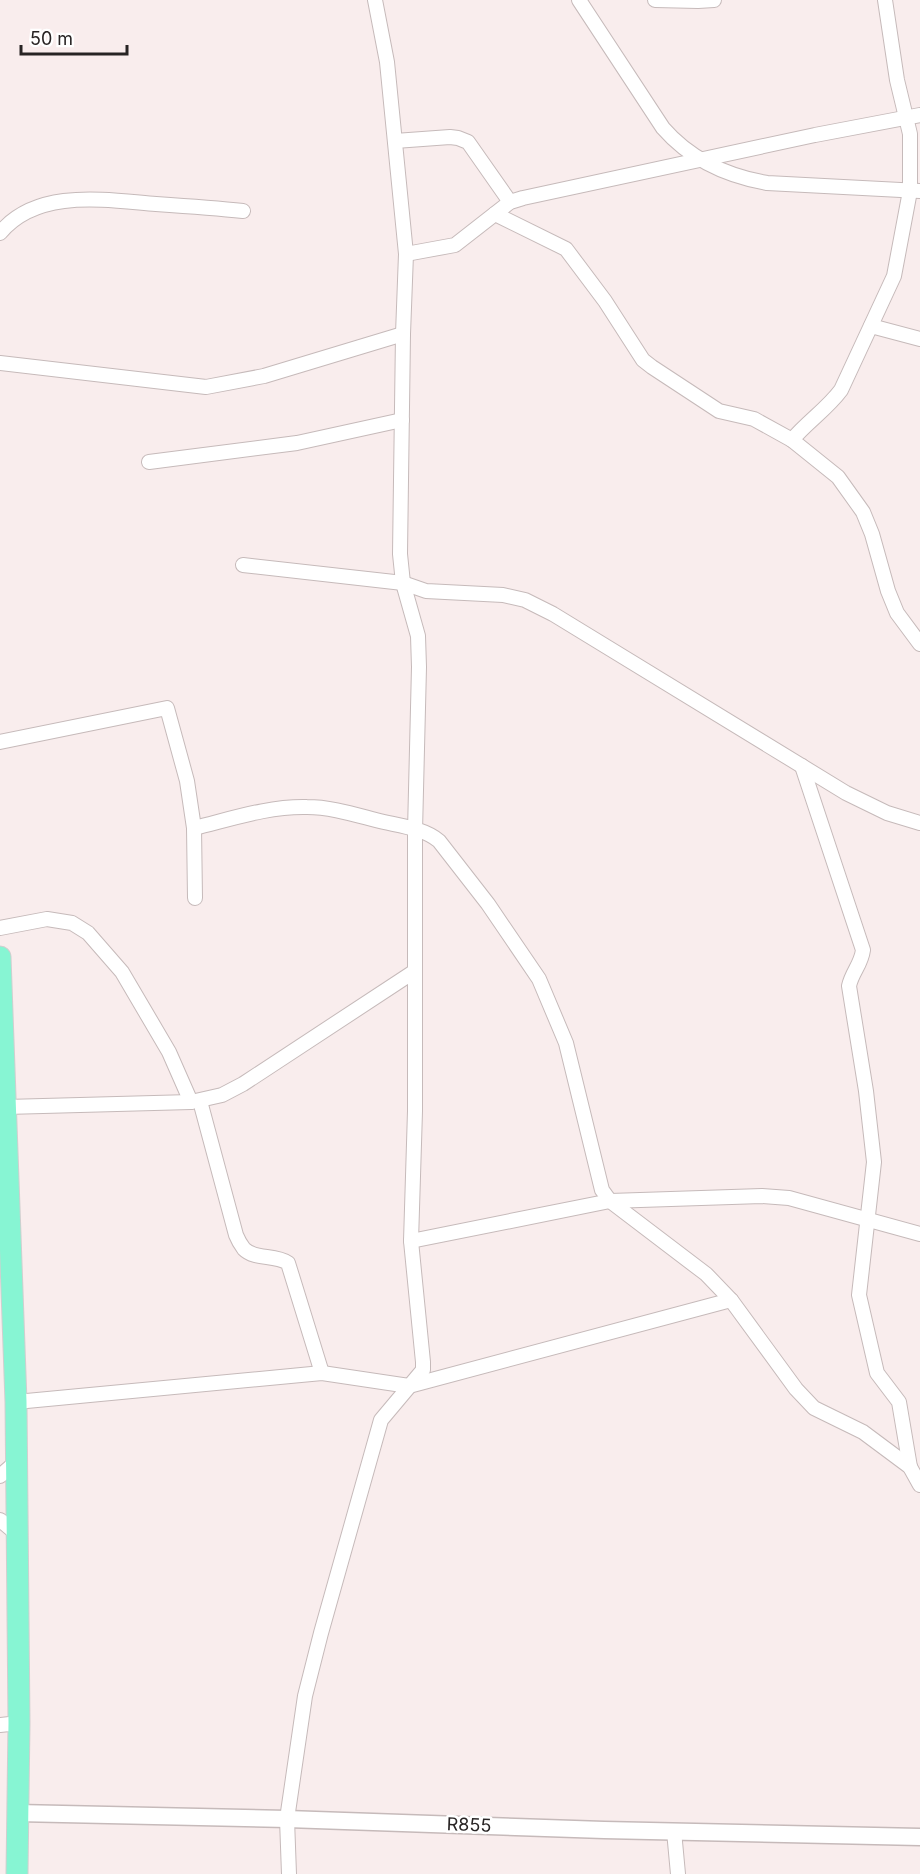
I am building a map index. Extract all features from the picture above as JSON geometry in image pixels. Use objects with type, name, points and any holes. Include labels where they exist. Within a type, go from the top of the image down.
[{"type":"main road","points":[[0,957],[6,1107],[6,1254],[16,1402],[8,1469],[17,1534],[9,1724],[17,1813],[17,1874]]},
{"type":"street","points":[[290,1874],[287,1819],[305,1696],[321,1633],[381,1420],[423,1370],[411,1241],[415,1111],[415,831],[419,667],[418,636],[403,583],[400,555],[406,254],[387,62],[375,0]]},
{"type":"street","points":[[579,0],[663,128],[675,141],[700,159],[725,172],[767,183],[915,191]]},
{"type":"street","points":[[655,0],[714,0]]},
{"type":"street","points":[[792,440],[832,402],[841,390],[894,276],[915,191],[910,134],[897,80],[885,0]]},
{"type":"street","points":[[406,254],[455,245],[510,202],[534,195],[920,115]]},
{"type":"street","points":[[395,141],[450,137],[468,142],[510,202]]},
{"type":"street","points":[[0,233],[25,212],[60,201],[93,199],[243,211]]},
{"type":"street","points":[[495,214],[566,249],[605,301],[643,360],[652,367],[719,411],[753,419],[792,440],[838,477],[863,512],[897,613],[920,644]]},
{"type":"street","points":[[871,326],[920,339]]},
{"type":"street","points":[[0,363],[206,387],[264,376],[404,334]]},
{"type":"street","points":[[148,462],[297,443],[402,420]]},
{"type":"street","points":[[243,565],[403,583],[426,591],[503,595],[525,600],[553,614],[846,793],[887,813],[920,823]]},
{"type":"street","points":[[0,742],[167,708],[187,781],[194,828],[195,897]]},
{"type":"street","points":[[802,766],[863,950],[861,962],[849,986],[866,1091],[874,1162],[859,1295],[877,1373],[899,1402],[910,1467],[920,1485]]},
{"type":"street","points":[[194,828],[260,812],[307,807],[327,808],[431,834],[488,904],[539,979],[566,1043],[602,1190],[610,1201],[706,1274],[732,1300],[796,1389],[814,1408],[863,1432],[910,1467]]},
{"type":"street","points":[[0,928],[47,920],[72,923],[88,933],[122,972],[169,1052],[195,1102],[236,1236],[245,1251],[282,1259],[288,1263],[322,1373]]},
{"type":"street","points":[[6,1107],[195,1102],[222,1095],[243,1084],[416,971]]},
{"type":"street","points":[[411,1241],[610,1201],[762,1196],[789,1198],[920,1234]]},
{"type":"street","points":[[16,1402],[322,1373],[409,1386],[732,1300]]},
{"type":"street","points":[[0,1520],[17,1534]]},
{"type":"street","name":"R855","points":[[17,1813],[920,1837]]},
{"type":"street","points":[[674,1831],[678,1874]]}]
